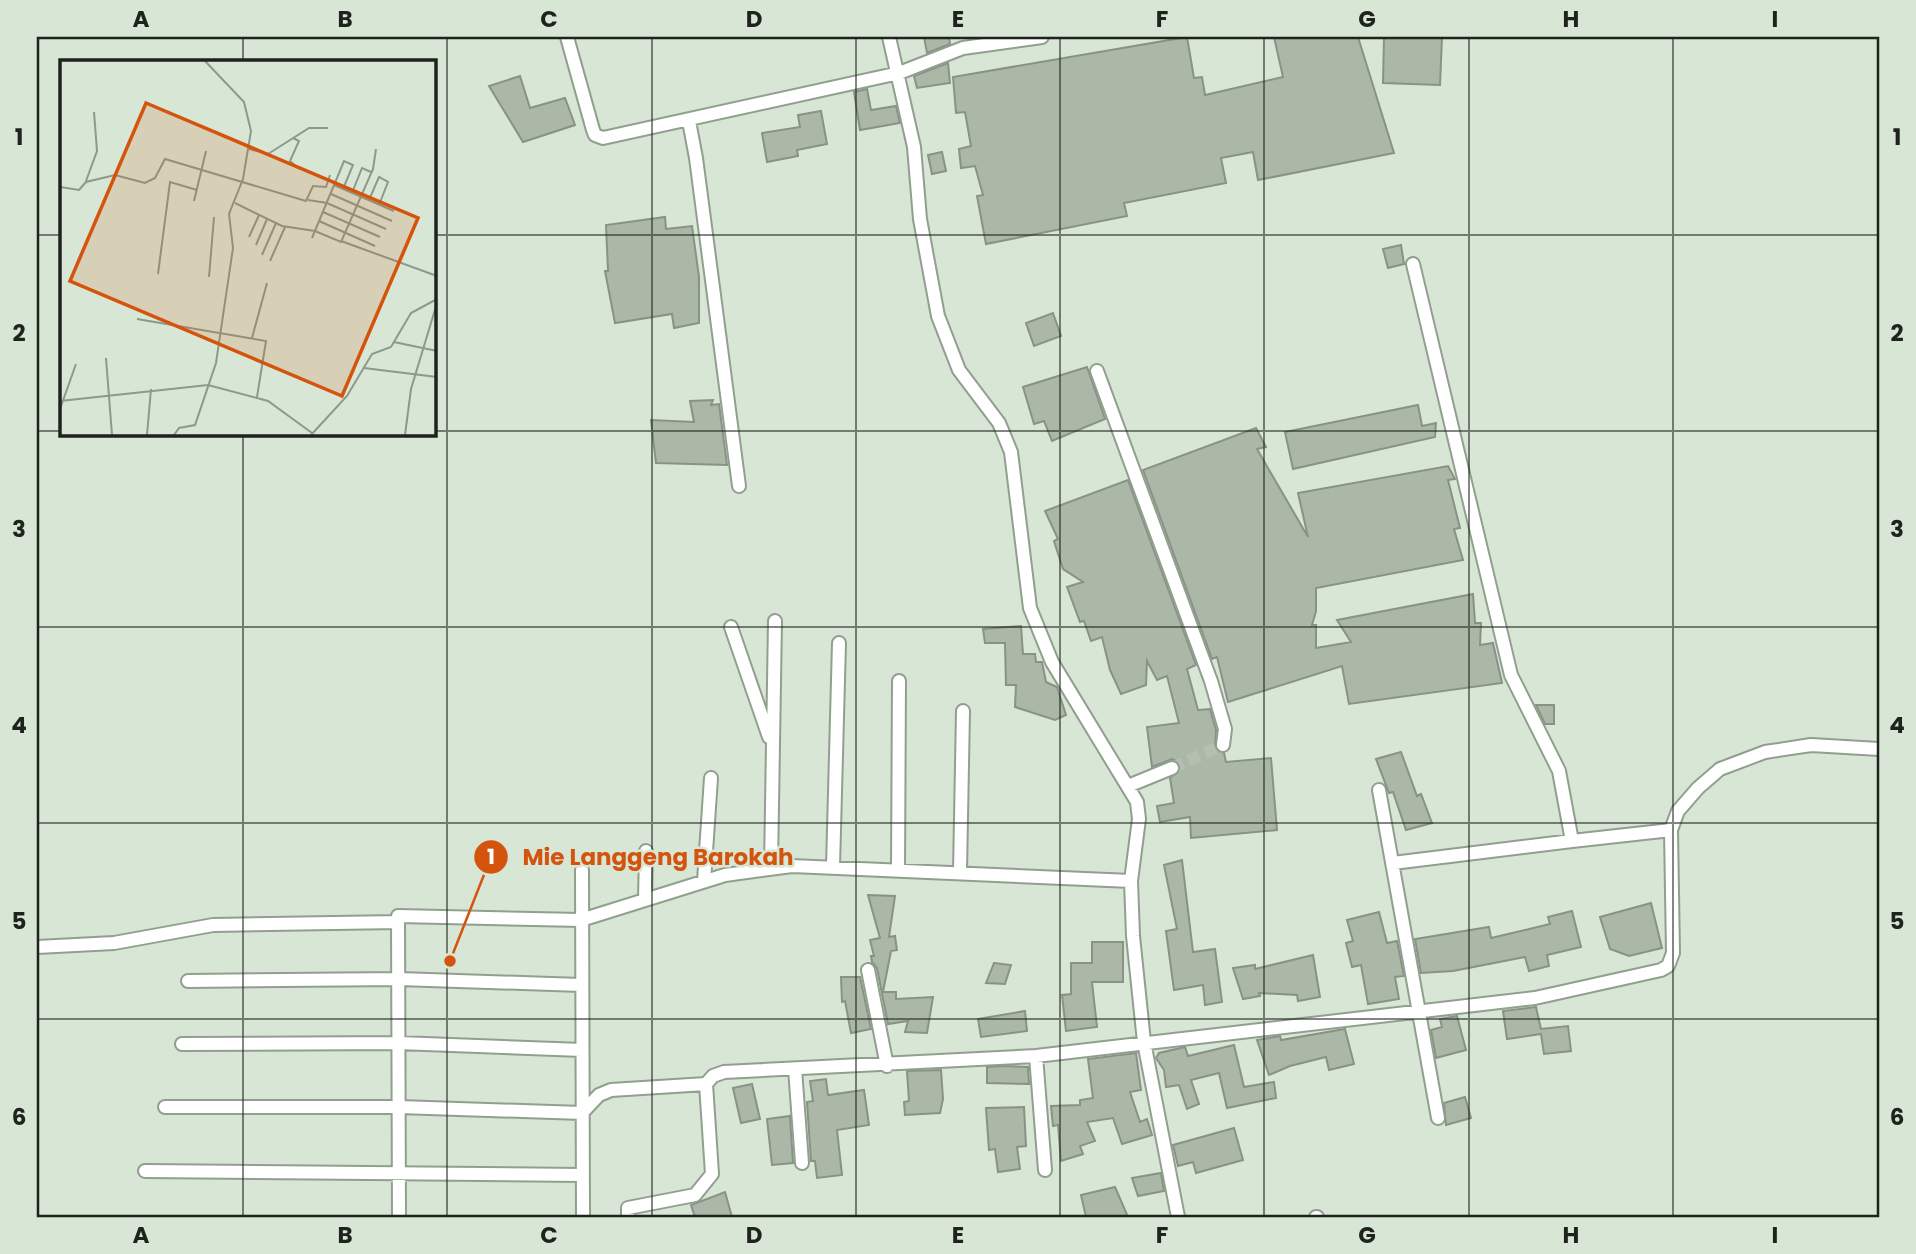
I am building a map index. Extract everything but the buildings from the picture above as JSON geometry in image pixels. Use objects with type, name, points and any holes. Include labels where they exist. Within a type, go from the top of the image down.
[{"type":"street","points":[[567,37],[595,135],[608,137],[898,73],[964,48],[1042,37]]},
{"type":"street","points":[[889,37],[914,147],[920,219],[931,289],[946,341],[959,370],[999,423],[1011,452],[1030,608],[1052,662],[1137,802],[1139,819],[1131,881],[1133,936],[1144,1042],[1178,1217]]},
{"type":"street","points":[[688,121],[696,158],[739,486]]},
{"type":"street","points":[[1413,264],[1511,675],[1559,771],[1572,841]]},
{"type":"street","points":[[1097,372],[1211,681],[1225,729],[1223,745]]},
{"type":"street","points":[[771,867],[775,621]]},
{"type":"street","points":[[731,627],[773,747]]},
{"type":"street","points":[[833,867],[839,643]]},
{"type":"street","points":[[898,870],[899,681]]},
{"type":"street","points":[[960,872],[963,711]]},
{"type":"street","points":[[628,1217],[628,1208],[695,1195],[712,1174],[706,1084],[713,1076],[724,1072],[887,1066],[1036,1056],[1417,1014],[1535,999],[1668,966],[1673,953],[1671,830],[1678,811],[1698,788],[1720,769],[1765,752],[1811,745],[1879,749]]},
{"type":"street","points":[[1128,786],[1172,768]]},
{"type":"street","points":[[704,881],[712,778]]},
{"type":"street","points":[[1379,790],[1417,1014],[1438,1118]]},
{"type":"street","points":[[1392,863],[1466,852],[1671,830]]},
{"type":"street","points":[[645,900],[646,851]]},
{"type":"street","points":[[399,1217],[398,916],[581,920],[704,881],[771,867],[833,867],[1131,881]]},
{"type":"street","points":[[582,870],[583,1217]]},
{"type":"street","points":[[37,947],[114,943],[213,925],[398,922]]},
{"type":"street","points":[[868,970],[887,1066]]},
{"type":"street","points":[[188,981],[398,979],[581,985]]},
{"type":"street","points":[[182,1045],[399,1043],[582,1050]]},
{"type":"street","points":[[1036,1056],[1045,1170]]},
{"type":"street","points":[[796,1069],[802,1163]]},
{"type":"street","points":[[165,1107],[399,1107],[582,1113],[600,1095],[611,1090],[706,1084]]},
{"type":"street","points":[[145,1171],[399,1171],[583,1175]]},
{"type":"tunnel","points":[[1172,768],[1223,745]]},
{"type":"place","name":"Mie Langgeng Barokah","points":[[450,961]]}]
